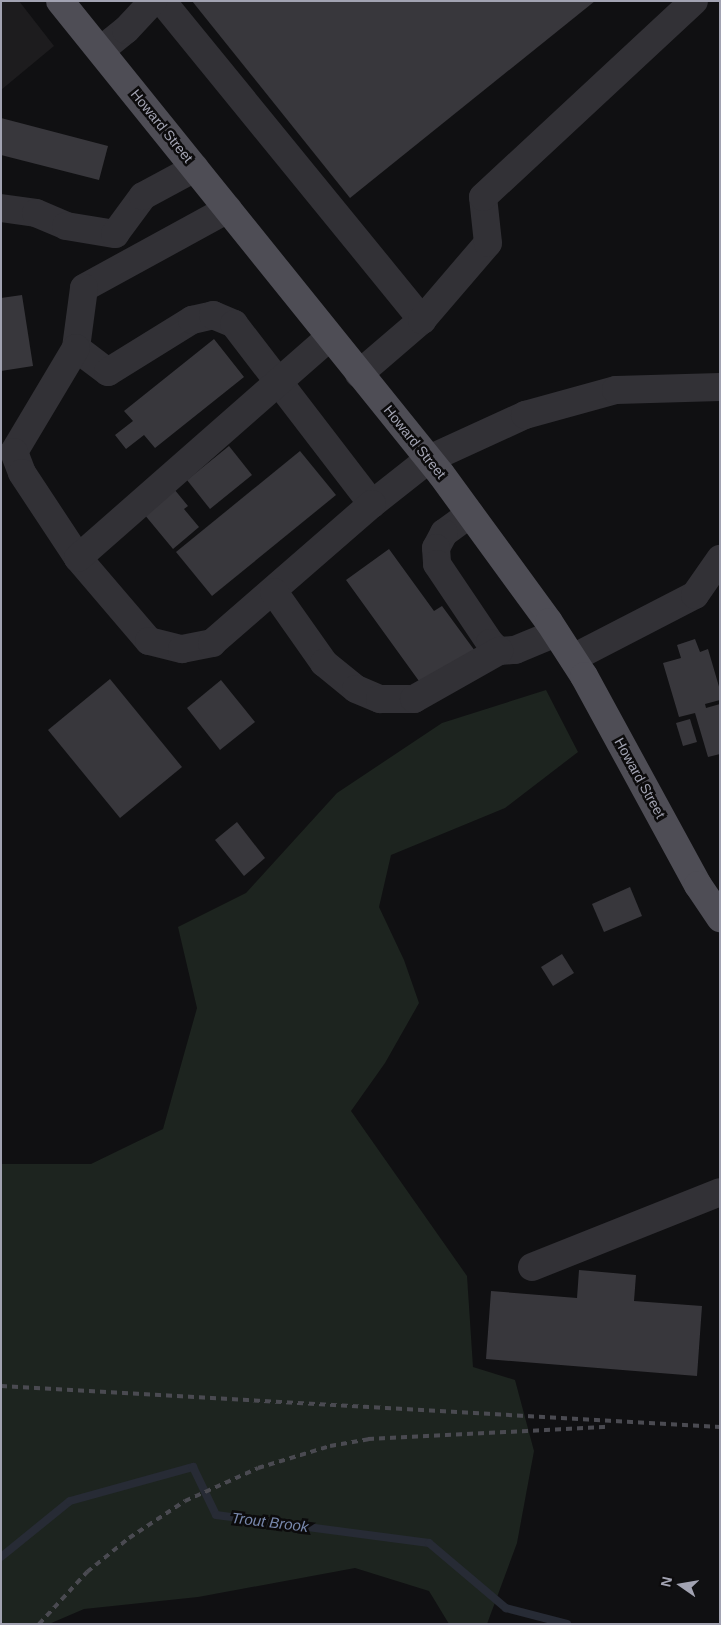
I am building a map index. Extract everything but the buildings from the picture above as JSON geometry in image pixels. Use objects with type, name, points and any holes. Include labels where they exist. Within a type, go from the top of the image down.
[{"type":"main road","name":"Howard Street","points":[[60,1],[429,459],[556,632],[573,658],[720,918]]},
{"type":"lane","points":[[101,50],[126,30],[153,1]]},
{"type":"lane","points":[[162,1],[422,320]]},
{"type":"lane","points":[[359,374],[422,320],[488,243],[483,197],[694,1]]},
{"type":"lane","points":[[1,208],[36,213],[66,226],[115,234],[143,196],[194,168]]},
{"type":"lane","points":[[228,209],[84,288],[76,348],[7,448],[78,558],[149,641],[182,649],[212,643],[274,592],[372,504],[429,459],[525,415],[616,390],[720,387]]},
{"type":"lane","points":[[76,348],[108,372],[192,320],[213,315],[234,324],[372,504]]},
{"type":"lane","points":[[78,558],[330,337]]},
{"type":"lane","points":[[470,514],[444,533],[436,548],[437,564],[490,642],[499,651]]},
{"type":"lane","points":[[573,658],[695,595],[720,559]]},
{"type":"lane","points":[[274,592],[324,664],[356,689],[380,699],[414,699],[499,651],[515,650],[556,632]]},
{"type":"lane","points":[[532,1267],[720,1192]]},
{"type":"shaded area","points":[[1,1],[19,1],[54,46],[1,90]]},
{"type":"shaded area","points":[[546,690],[578,752],[505,808],[391,855],[379,907],[404,960],[419,1003],[385,1063],[351,1111],[467,1276],[473,1367],[515,1380],[534,1451],[517,1543],[487,1624],[449,1624],[429,1591],[355,1568],[198,1597],[84,1609],[49,1624],[1,1624],[1,1164],[91,1164],[163,1129],[197,1008],[178,927],[246,893],[337,793],[442,723]]},
{"type":"waterway","name":"Trout Brook","points":[[1,1557],[70,1501],[193,1467],[216,1515],[429,1543],[506,1608],[567,1624]]},
{"type":"railway","points":[[1,1386],[720,1427]]},
{"type":"railway","points":[[39,1624],[87,1572],[129,1538],[185,1501],[258,1468],[330,1446],[368,1439],[608,1427]]}]
